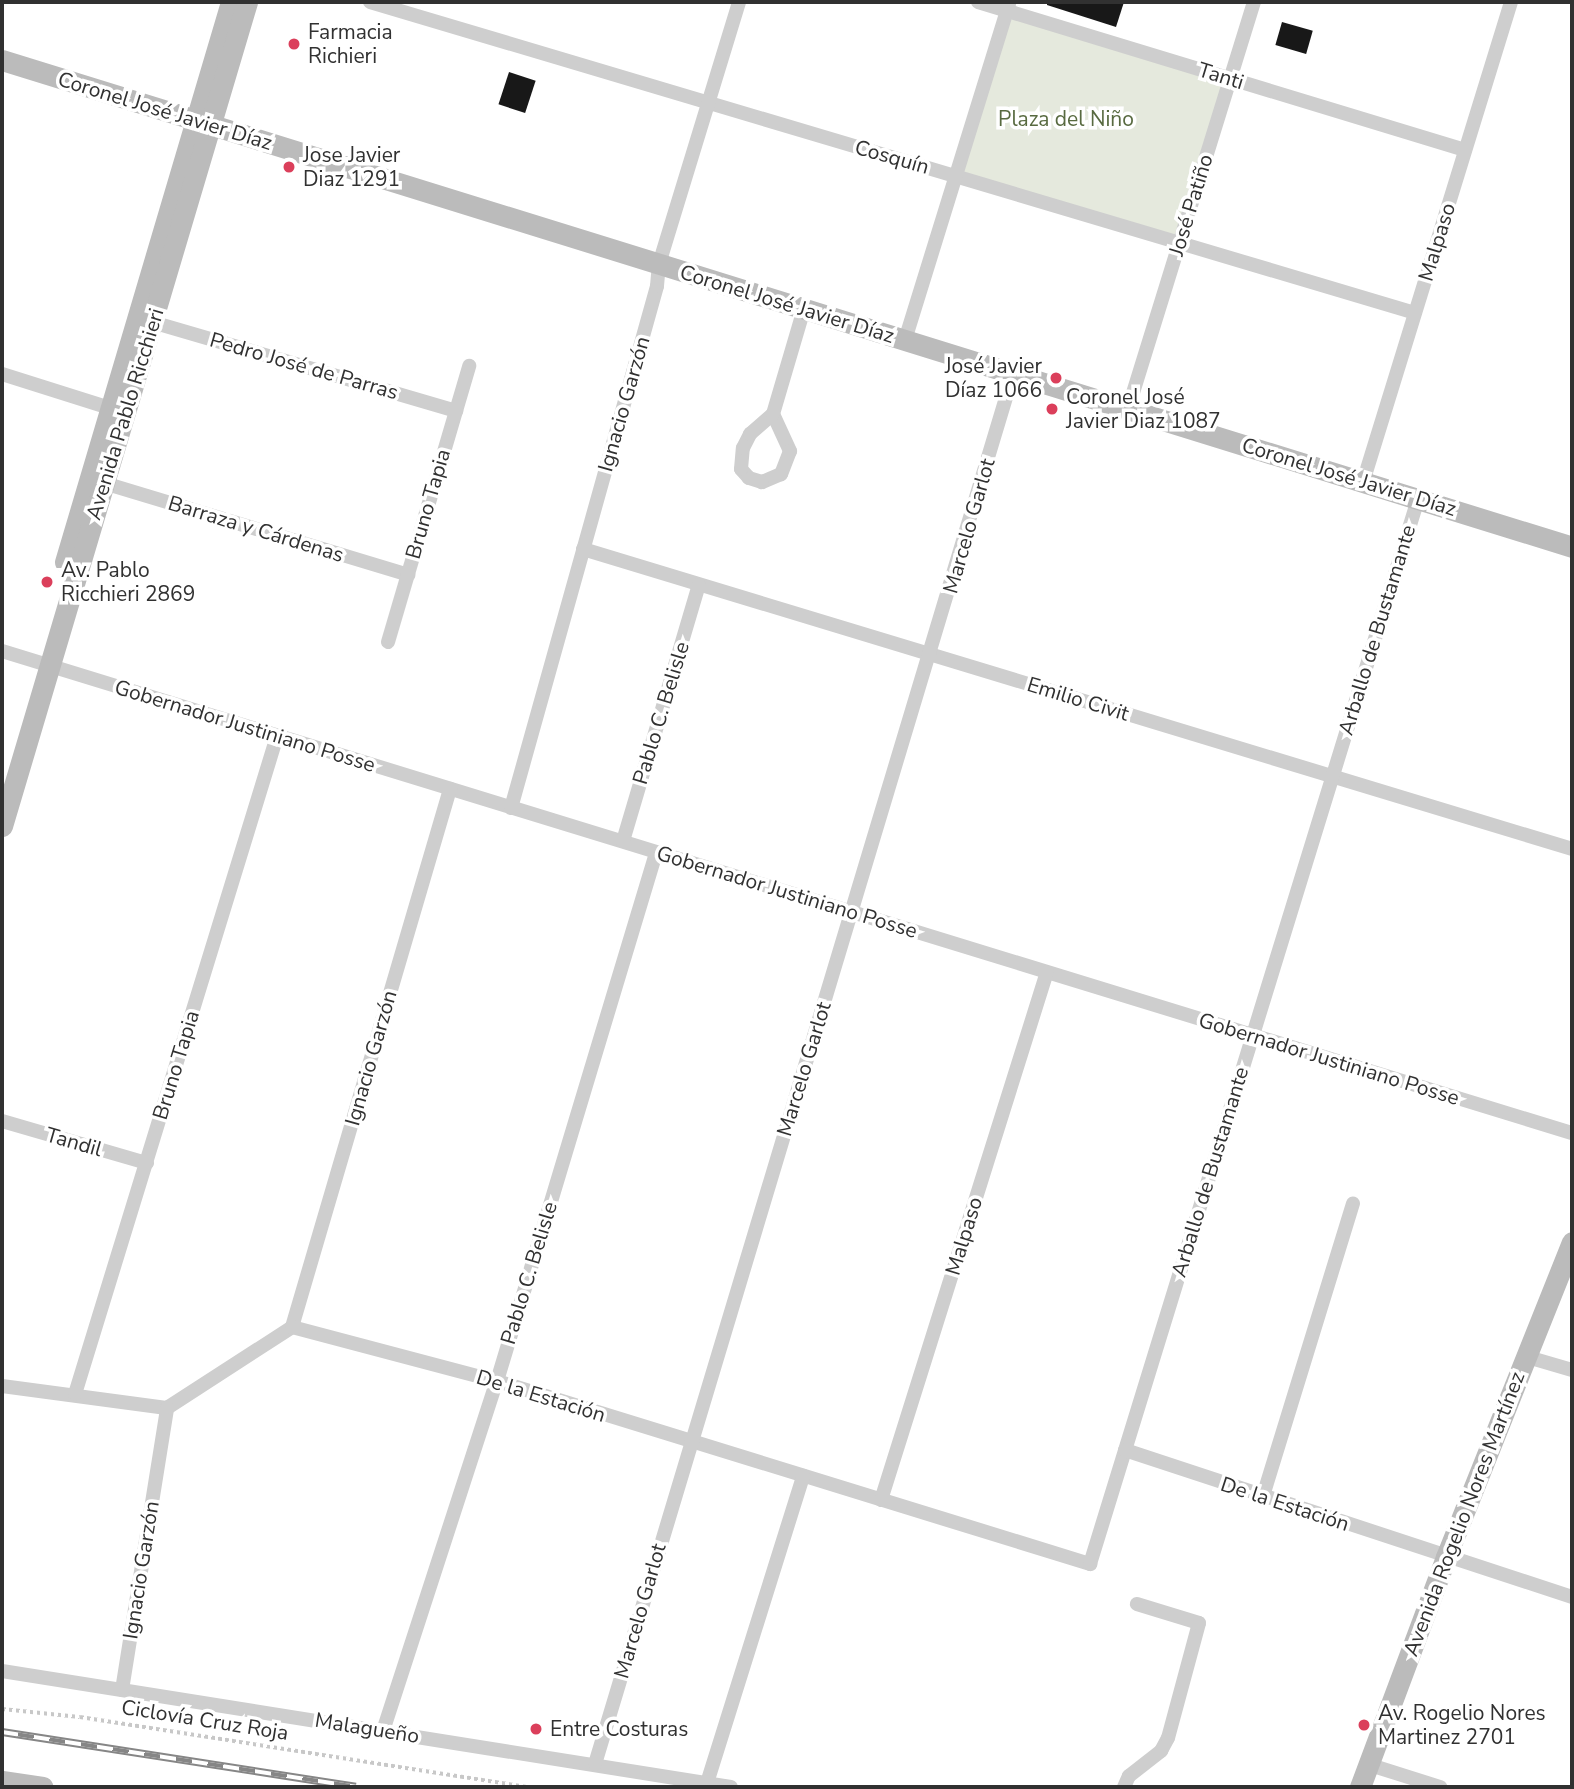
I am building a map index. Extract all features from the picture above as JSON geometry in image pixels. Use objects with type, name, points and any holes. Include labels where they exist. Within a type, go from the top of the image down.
[{"type":"main road","name":"Avenida Pablo Ricchieri","points":[[2,779],[104,483],[152,321],[231,2]]},
{"type":"main road","name":"Avenida Pablo Ricchieri","points":[[2,827],[110,408],[203,123],[247,2]]},
{"type":"main road","name":"Coronel José Javier Díaz","points":[[2,60],[1572,547]]},
{"type":"main road","name":"Avenida Rogelio Nores Martínez","points":[[1360,1787],[1524,1356],[1572,1242]]},
{"type":"main road","points":[[5,1783],[43,1787]]},
{"type":"street","name":"Cosquín","points":[[370,2],[1415,313]]},
{"type":"street","name":"Ignacio Garzón","points":[[511,808],[657,286],[659,264],[739,2]]},
{"type":"street","name":"Tanti","points":[[978,2],[1008,6],[1230,79],[1465,150]]},
{"type":"street","name":"José Patiño","points":[[1128,409],[1254,2]]},
{"type":"street","name":"Malpaso","points":[[1363,482],[1511,2]]},
{"type":"street","points":[[905,340],[1008,6]]},
{"type":"street","points":[[773,414],[790,451],[781,474],[762,482],[749,478],[741,469],[743,448],[750,434],[773,414],[804,309]]},
{"type":"street","name":"Pedro José de Parras","points":[[152,321],[456,411]]},
{"type":"street","name":"Bruno Tapia","points":[[388,642],[469,366]]},
{"type":"street","points":[[2,374],[110,408]]},
{"type":"street","name":"Marcelo Garlot","points":[[595,1764],[690,1442],[931,655],[1013,374]]},
{"type":"street","name":"Barraza y Cárdenas","points":[[104,483],[408,575]]},
{"type":"street","name":"Arballo de Bustamante","points":[[1090,1564],[1418,499]]},
{"type":"street","name":"Emilio Civit","points":[[583,549],[1572,849]]},
{"type":"street","name":"Pablo C. Belisle","points":[[623,841],[699,585]]},
{"type":"street","name":"Gobernador Justiniano Posse","points":[[2,651],[1572,1133]]},
{"type":"street","name":"Bruno Tapia","points":[[75,1394],[277,736]]},
{"type":"street","name":"Ignacio Garzón","points":[[292,1327],[450,789]]},
{"type":"street","name":"Pablo C. Belisle","points":[[383,1731],[497,1381],[656,853]]},
{"type":"street","name":"Malpaso","points":[[881,1500],[1047,972]]},
{"type":"street","name":"Tandil","points":[[2,1121],[147,1163]]},
{"type":"street","points":[[1263,1496],[1353,1204]]},
{"type":"street","points":[[2,1386],[167,1408],[292,1327]]},
{"type":"street","name":"De la Estación","points":[[292,1327],[497,1381],[1090,1564]]},
{"type":"street","points":[[1524,1356],[1572,1370]]},
{"type":"street","name":"Ignacio Garzón","points":[[122,1690],[167,1408]]},
{"type":"street","name":"De la Estación","points":[[1125,1450],[1572,1597]]},
{"type":"street","points":[[707,1783],[803,1476]]},
{"type":"street","points":[[1124,1787],[1129,1776],[1161,1751],[1168,1738],[1199,1623],[1137,1604]]},
{"type":"street","name":"Malagueño","points":[[2,1671],[732,1787]]},
{"type":"street","points":[[1367,1764],[1440,1787]]},
{"type":"path","name":"Ciclovía Cruz Roja","points":[[2,1709],[80,1717],[527,1787]]},
{"type":"green space","name":"Plaza del Niño","points":[[1007,11],[1230,79],[1179,245],[956,176]]},
{"type":"building","points":[[1047,2],[1124,2],[1116,27],[1047,5]]},
{"type":"building","points":[[1282,22],[1313,31],[1306,54],[1275,45]]},
{"type":"building","points":[[509,72],[536,81],[525,113],[498,104]]},
{"type":"railway","points":[[2,1732],[356,1787]]},
{"type":"place","name":"Farmacia Richieri","points":[[294,44]]},
{"type":"place","name":"Jose Javier Diaz 1291","points":[[289,167]]},
{"type":"place","name":"José Javier Díaz 1066","points":[[1056,378]]},
{"type":"place","name":"Coronel José Javier Diaz 1087","points":[[1052,409]]},
{"type":"place","name":"Av. Pablo Ricchieri 2869","points":[[47,582]]},
{"type":"place","name":"Av. Rogelio Nores Martinez 2701","points":[[1364,1725]]},
{"type":"place","name":"Entre Costuras","points":[[536,1729]]}]
